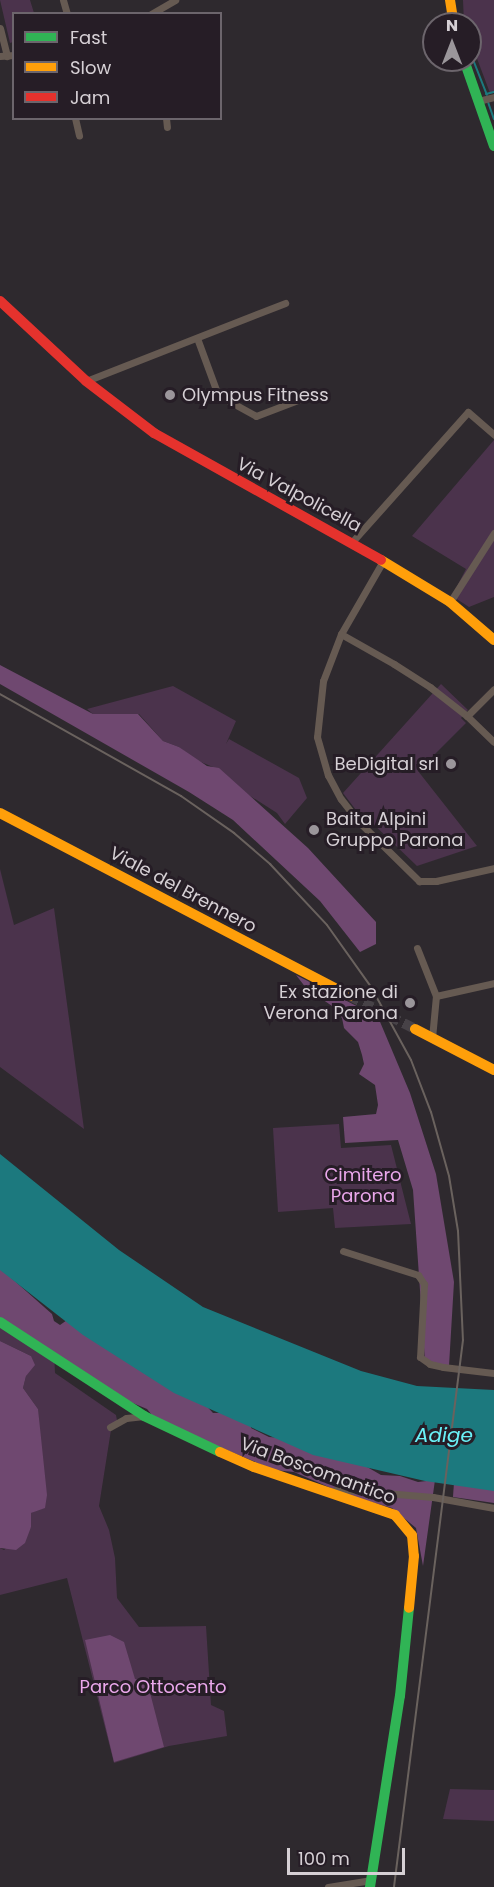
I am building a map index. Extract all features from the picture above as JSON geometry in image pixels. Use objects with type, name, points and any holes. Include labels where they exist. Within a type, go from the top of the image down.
[{"type":"street","points":[[159,11],[175,0]]},
{"type":"street","points":[[441,0],[451,4]]},
{"type":"street","points":[[0,28],[7,56]]},
{"type":"street","points":[[468,72],[494,146]]},
{"type":"street","points":[[478,101],[494,97]]},
{"type":"street","points":[[75,120],[79,136]]},
{"type":"street","points":[[166,120],[168,127]]},
{"type":"street","name":"Via Valpolicella","points":[[0,301],[86,381],[130,416],[189,454],[352,542],[450,602],[494,640]]},
{"type":"street","points":[[86,381],[285,303]]},
{"type":"street","points":[[197,338],[218,395],[256,416],[308,396]]},
{"type":"street","points":[[352,542],[468,412],[494,435]]},
{"type":"street","points":[[450,602],[494,534]]},
{"type":"street","points":[[383,561],[340,634],[323,681],[317,737],[328,775],[341,799],[358,821],[419,881],[436,881],[494,868]]},
{"type":"street","points":[[340,634],[394,664],[467,716],[494,742]]},
{"type":"street","points":[[467,716],[494,689]]},
{"type":"street","name":"Viale del Brennero","points":[[0,813],[351,996]]},
{"type":"street","points":[[417,948],[436,996],[432,1038]]},
{"type":"street","points":[[436,996],[494,983]]},
{"type":"street","points":[[415,1029],[494,1070]]},
{"type":"street","points":[[343,1251],[418,1275],[424,1284],[420,1357],[429,1364],[443,1367],[494,1372]]},
{"type":"street","name":"Via Boscomantico","points":[[0,1322],[144,1416],[254,1467],[394,1515],[412,1534],[414,1556],[400,1696],[371,1883],[328,1887]]},
{"type":"street","points":[[110,1427],[126,1418],[144,1416]]},
{"type":"street","points":[[331,1492],[338,1489],[433,1497],[494,1508]]},
{"type":"green space","points":[[0,0],[30,0],[34,12],[12,12],[12,42],[10,43]]},
{"type":"green space","points":[[463,0],[494,0],[494,92],[490,93],[482,72],[482,12],[464,12]]},
{"type":"green space","points":[[494,440],[494,597],[469,607],[452,596],[466,569],[412,536]]},
{"type":"green space","points":[[441,684],[468,710],[461,718],[466,723],[418,771],[477,846],[417,866],[368,819],[365,822],[343,793]]},
{"type":"green space","points":[[173,686],[236,721],[226,744],[229,739],[299,778],[307,798],[285,824],[277,813],[211,771],[213,767],[196,760],[179,747],[163,741],[139,714],[93,714],[87,709]]},
{"type":"green space","points":[[0,869],[14,925],[54,908],[84,1129],[0,1067]]},
{"type":"green space","name":"Cimitero Parona","points":[[339,1124],[341,1148],[391,1145],[411,1224],[335,1228],[333,1208],[278,1212],[273,1128]]},
{"type":"green space","name":"Parco Ottocento","points":[[0,1317],[54,1352],[55,1373],[116,1415],[118,1426],[111,1430],[99,1506],[109,1530],[115,1558],[117,1598],[139,1627],[206,1626],[211,1705],[224,1711],[227,1736],[169,1746],[114,1763],[67,1578],[0,1595],[0,1548],[4,1550],[31,1527],[31,1513],[40,1508],[38,1409],[23,1388],[31,1356],[0,1341]]},
{"type":"green space","points":[[450,1789],[494,1790],[494,1821],[443,1819]]},
{"type":"shaded area","points":[[0,665],[93,714],[138,714],[163,741],[179,747],[207,766],[219,768],[308,848],[376,922],[376,944],[360,952],[320,901],[233,820],[189,792],[0,684]]},
{"type":"shaded area","points":[[296,975],[378,1017],[410,1093],[436,1174],[454,1282],[449,1366],[425,1362],[413,1190],[398,1140],[345,1143],[343,1117],[376,1114],[378,1105],[375,1085],[359,1074],[364,1064],[362,1055],[358,1042],[344,1028],[342,1018],[332,1006],[306,988]]},
{"type":"shaded area","points":[[0,1268],[52,1314],[54,1321],[60,1325],[70,1318],[202,1401],[213,1413],[232,1413],[251,1420],[251,1428],[269,1437],[295,1439],[355,1460],[381,1475],[400,1476],[418,1482],[435,1480],[423,1566],[416,1528],[392,1508],[347,1495],[294,1472],[274,1470],[156,1420],[147,1409],[121,1398],[0,1317]]},
{"type":"shaded area","points":[[0,1341],[31,1356],[35,1365],[26,1376],[23,1388],[38,1409],[47,1495],[45,1508],[31,1513],[31,1527],[25,1543],[16,1550],[0,1548]]},
{"type":"shaded area","points":[[454,1482],[494,1490],[494,1503],[453,1497]]},
{"type":"shaded area","points":[[110,1635],[124,1642],[135,1679],[147,1681],[164,1747],[114,1762],[85,1640]]},
{"type":"water","name":"Adige","points":[[0,1154],[119,1250],[203,1307],[361,1371],[417,1386],[494,1390],[494,1491],[425,1481],[313,1455],[174,1393],[83,1335],[0,1270]]},
{"type":"waterway","points":[[478,72],[487,95]]},
{"type":"waterway","points":[[486,94],[494,92]]},
{"type":"waterway","points":[[488,102],[494,119]]},
{"type":"tunnel","points":[[350,996],[415,1029]]},
{"type":"railway","points":[[0,694],[181,796],[234,833],[270,864],[327,925],[371,987],[411,1060],[431,1112],[449,1176],[458,1231],[463,1340],[394,1887]]},
{"type":"traffic: fast","points":[[468,72],[494,146]]},
{"type":"traffic: fast","points":[[0,1322],[144,1416],[220,1452]]},
{"type":"traffic: fast","points":[[370,1887],[400,1696],[409,1608]]},
{"type":"traffic: slow","points":[[450,0],[452,12]]},
{"type":"traffic: slow","points":[[381,560],[450,602],[494,640]]},
{"type":"traffic: slow","points":[[0,813],[350,996]]},
{"type":"traffic: slow","points":[[415,1029],[494,1070]]},
{"type":"traffic: slow","points":[[220,1452],[254,1467],[395,1515],[412,1535],[414,1556],[409,1608]]},
{"type":"traffic: jam","points":[[0,301],[86,381],[154,433],[381,560]]},
{"type":"place","name":"Olympus Fitness","points":[[170,395]]},
{"type":"place","name":"BeDigital srl","points":[[451,764]]},
{"type":"place","name":"Baita Alpini Gruppo Parona","points":[[314,830]]},
{"type":"place","name":"Ex stazione di Verona Parona","points":[[410,1003]]}]
